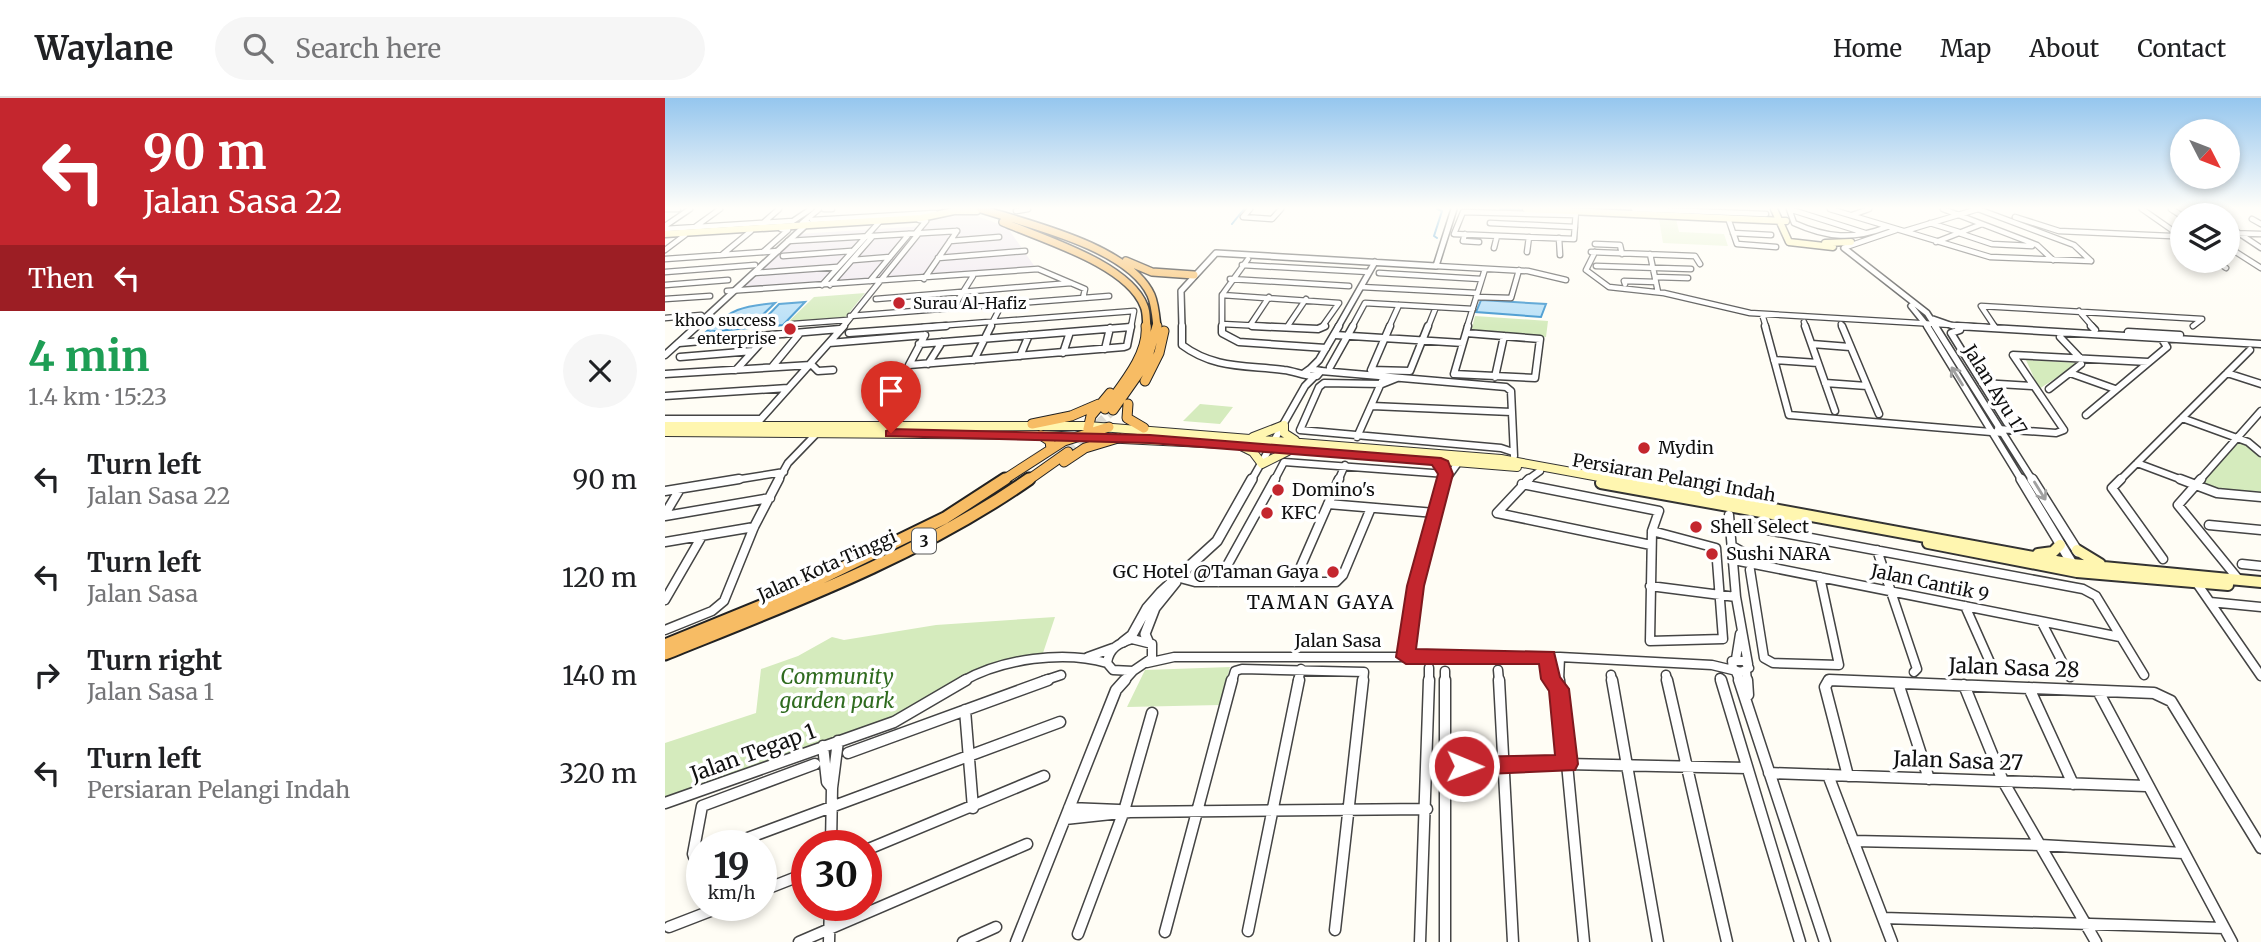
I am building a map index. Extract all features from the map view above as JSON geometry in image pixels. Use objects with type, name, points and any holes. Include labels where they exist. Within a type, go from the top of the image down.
[{"type":"highway","points":[[1065,248],[1130,284],[1144,299],[1148,316],[1128,366],[1106,410],[1066,449]]},
{"type":"highway","points":[[1089,248],[1151,272],[1194,275]]},
{"type":"highway","points":[[1111,256],[1152,286],[1160,298],[1164,330],[1154,365],[1128,404],[1127,418],[1144,428]]},
{"type":"highway","points":[[769,607],[945,517],[1066,449],[1145,366],[1157,332],[1156,307],[1139,279]]},
{"type":"highway","points":[[1032,424],[1128,404]]},
{"type":"highway","points":[[1085,431],[1109,427]]},
{"type":"highway","points":[[1041,435],[1066,449],[1118,438]]},
{"type":"highway","name":"Jalan Kota Tinggi","points":[[665,645],[853,575],[957,524],[1027,482],[1066,449]]},
{"type":"highway","name":"Jalan Kota Tinggi","points":[[665,654],[769,607]]},
{"type":"main road","points":[[665,426],[756,422],[1032,424],[1085,431]]},
{"type":"main road","points":[[1014,435],[1026,429],[1021,424]]},
{"type":"main road","points":[[1238,441],[1284,425],[1288,436],[1305,447]]},
{"type":"main road","name":"Persiaran Pelangi Indah","points":[[1109,427],[1144,428],[1238,441],[1458,463],[1513,456],[1540,471],[2082,569],[2261,589]]},
{"type":"main road","points":[[1150,439],[1149,434],[1159,430]]},
{"type":"main road","points":[[665,432],[1041,435],[1085,431]]},
{"type":"main road","name":"Persiaran Pelangi Indah","points":[[1085,431],[1118,438],[1238,441]]},
{"type":"main road","points":[[1238,441],[1262,464],[1285,452],[1305,447]]},
{"type":"main road","name":"Persiaran Pelangi Indah","points":[[1305,447],[1513,456],[2031,556],[2082,569],[2114,568],[2261,582]]},
{"type":"main road","points":[[2031,556],[2053,552],[2060,545]]},
{"type":"main road","points":[[2077,550],[2091,560],[2114,568]]},
{"type":"main road","points":[[2182,574],[2196,582]]},
{"type":"street","points":[[722,255],[730,248]]},
{"type":"street","points":[[762,252],[766,248]]},
{"type":"street","points":[[665,355],[774,248]]},
{"type":"street","points":[[665,348],[783,248]]},
{"type":"street","points":[[821,286],[854,248]]},
{"type":"street","points":[[830,285],[862,248]]},
{"type":"street","points":[[874,283],[890,257],[899,248]]},
{"type":"street","points":[[770,433],[752,429],[812,365],[902,248]]},
{"type":"street","points":[[925,278],[945,248]]},
{"type":"street","points":[[1433,266],[1439,248]]},
{"type":"street","points":[[1560,248],[1560,255]]},
{"type":"street","points":[[1621,248],[1622,254]]},
{"type":"street","name":"Jalan Ayu 17","points":[[1845,248],[1931,317],[2077,550],[2082,569]]},
{"type":"street","name":"Jalan Ayu 17","points":[[1845,248],[1913,307],[2060,545],[2082,569]]},
{"type":"street","points":[[1956,248],[1990,257],[2091,261],[2078,248]]},
{"type":"street","points":[[1971,253],[1982,248]]},
{"type":"street","points":[[2041,248],[2054,260]]},
{"type":"street","points":[[665,259],[771,251],[852,251]]},
{"type":"street","points":[[939,258],[1025,251]]},
{"type":"street","points":[[1656,285],[1645,291],[1609,287],[1586,268],[1593,252],[1696,256],[1700,264]]},
{"type":"street","points":[[1383,381],[1331,371],[1313,373],[1214,364],[1195,356],[1182,345],[1181,291],[1216,253],[1518,270],[1566,280]]},
{"type":"street","points":[[1650,254],[1656,285],[1669,294],[1762,314],[2261,344]]},
{"type":"street","points":[[2240,255],[2261,268]]},
{"type":"street","points":[[852,260],[890,257]]},
{"type":"street","points":[[1248,259],[1230,279],[1221,295],[1222,333],[1239,342],[1327,348]]},
{"type":"street","points":[[1123,642],[1132,635],[1147,608],[1217,541],[1375,262]]},
{"type":"street","points":[[665,272],[755,265]]},
{"type":"street","points":[[1242,265],[1369,272]]},
{"type":"street","points":[[1595,266],[1691,269]]},
{"type":"street","points":[[1622,266],[1625,284],[1656,285],[1688,278]]},
{"type":"street","points":[[754,273],[838,267]]},
{"type":"street","points":[[729,293],[1038,269],[1086,290],[1083,298]]},
{"type":"street","points":[[1466,333],[1540,340],[1536,378],[1454,374],[1476,295],[1485,269]]},
{"type":"street","points":[[1361,287],[1511,298],[1518,270]]},
{"type":"street","points":[[665,283],[679,271]]},
{"type":"street","points":[[925,278],[1045,271]]},
{"type":"street","points":[[1379,273],[1481,279]]},
{"type":"street","points":[[953,308],[973,276]]},
{"type":"street","points":[[1230,279],[1349,286]]},
{"type":"street","points":[[665,283],[729,280]]},
{"type":"street","points":[[876,299],[1072,283]]},
{"type":"street","points":[[907,312],[919,295]]},
{"type":"street","points":[[1221,295],[1339,301],[1322,328],[1222,324]]},
{"type":"street","points":[[665,299],[710,296]]},
{"type":"street","points":[[783,334],[793,324],[1109,296]]},
{"type":"street","points":[[1251,324],[1269,297]]},
{"type":"street","points":[[1287,327],[1306,299]]},
{"type":"street","points":[[1331,371],[1365,303],[1472,309]]},
{"type":"street","points":[[974,360],[1002,304]]},
{"type":"street","points":[[1399,305],[1369,369],[1408,372],[1436,307]]},
{"type":"street","points":[[1995,328],[1981,306],[2202,319],[2193,326]]},
{"type":"street","points":[[829,343],[925,335],[907,365],[1105,349],[1126,346],[1134,310],[849,333]]},
{"type":"street","points":[[2079,311],[2095,330]]},
{"type":"street","points":[[1762,314],[1789,415],[2002,431],[2063,432],[2013,355],[2148,362]]},
{"type":"street","points":[[665,318],[701,315]]},
{"type":"street","points":[[1931,317],[1938,323],[1953,326]]},
{"type":"street","points":[[1804,322],[1835,411]]},
{"type":"street","points":[[1841,324],[1878,414]]},
{"type":"street","points":[[2004,324],[2180,335]]},
{"type":"street","points":[[919,344],[1131,327]]},
{"type":"street","points":[[1105,349],[1110,328]]},
{"type":"street","points":[[679,343],[840,329]]},
{"type":"street","points":[[2007,422],[1951,333],[1953,331],[2143,342]]},
{"type":"street","points":[[772,367],[800,332]]},
{"type":"street","points":[[1063,353],[1070,332]]},
{"type":"street","points":[[736,370],[768,335]]},
{"type":"street","points":[[1020,356],[1029,335]]},
{"type":"street","points":[[1335,335],[1463,343]]},
{"type":"street","points":[[1495,377],[1504,336]]},
{"type":"street","points":[[2060,337],[2080,360]]},
{"type":"street","points":[[2086,415],[2167,347],[2162,339]]},
{"type":"street","points":[[928,364],[942,342]]},
{"type":"street","points":[[1812,344],[1850,347]]},
{"type":"street","points":[[2163,559],[2112,488],[2250,350]]},
{"type":"street","points":[[680,357],[753,351]]},
{"type":"street","points":[[1774,360],[1818,363]]},
{"type":"street","points":[[2049,389],[2070,373],[2080,360]]},
{"type":"street","points":[[665,374],[812,365],[818,371],[833,370]]},
{"type":"street","points":[[2070,373],[2115,389]]},
{"type":"street","points":[[2227,373],[2261,384]]},
{"type":"street","points":[[1397,378],[1499,385],[1511,391],[1513,456],[1501,447],[1357,437],[1300,430],[1319,387],[1324,383],[1397,378]]},
{"type":"street","points":[[1357,437],[1383,381]]},
{"type":"street","points":[[1825,383],[1867,386]]},
{"type":"street","points":[[1982,383],[2032,386]]},
{"type":"street","points":[[665,396],[788,388]]},
{"type":"street","points":[[1372,406],[1511,415]]},
{"type":"street","points":[[2239,580],[2178,505],[2261,411]]},
{"type":"street","points":[[2182,418],[2239,438],[2261,453]]},
{"type":"street","points":[[665,419],[756,422]]},
{"type":"street","points":[[665,630],[712,611],[724,601],[754,527],[784,472],[817,433]]},
{"type":"street","points":[[1435,461],[1443,464],[1446,474]]},
{"type":"street","points":[[1218,582],[1284,462],[1345,464],[1446,474]]},
{"type":"street","points":[[1406,657],[1416,586],[1435,513],[1446,474],[1458,463]]},
{"type":"street","points":[[2137,463],[2217,493],[2261,497]]},
{"type":"street","points":[[1294,582],[1345,464]]},
{"type":"street","points":[[1540,471],[1522,484],[1497,513],[1651,545]]},
{"type":"street","points":[[665,491],[784,472]]},
{"type":"street","points":[[1522,484],[1656,510]]},
{"type":"street","points":[[666,516],[680,489]]},
{"type":"street","points":[[1636,489],[1650,497],[1656,510],[1651,531],[1650,641],[1724,639],[1716,548],[1651,531]]},
{"type":"street","points":[[666,516],[770,498]]},
{"type":"street","points":[[1706,502],[1721,508],[1729,515],[1736,597],[1747,668],[1748,699]]},
{"type":"street","points":[[1328,504],[1435,513]]},
{"type":"street","points":[[1178,580],[1339,580],[1371,508]]},
{"type":"street","points":[[1729,515],[1738,511],[1757,511]]},
{"type":"street","points":[[1741,525],[2083,589],[2096,596],[2144,675]]},
{"type":"street","points":[[2209,525],[2261,530]]},
{"type":"street","points":[[665,542],[754,527]]},
{"type":"street","points":[[665,600],[702,536]]},
{"type":"street","points":[[1732,546],[1748,552],[1768,567]]},
{"type":"street","points":[[1877,550],[1917,669],[1915,672]]},
{"type":"street","name":"Jalan Cantik 9","points":[[1734,559],[2120,637]]},
{"type":"street","points":[[2242,564],[2261,566]]},
{"type":"street","points":[[1751,570],[1764,658],[1773,663],[1835,666],[1840,662],[1820,577]]},
{"type":"street","points":[[1147,663],[1151,644],[1145,634],[1150,617],[1178,580]]},
{"type":"street","points":[[2196,582],[2261,675]]},
{"type":"street","points":[[1650,586],[1736,597]]},
{"type":"street","points":[[2210,602],[2261,607]]},
{"type":"street","points":[[1965,606],[1993,669]]},
{"type":"street","points":[[2042,622],[2070,677]]},
{"type":"street","points":[[1741,630],[1734,665],[1748,699],[1769,774],[1825,942]]},
{"type":"street","points":[[1123,642],[1151,644]]},
{"type":"street","name":"Jalan Tegap 1","points":[[665,803],[909,715],[983,669],[1052,658],[1087,657],[1123,642]]},
{"type":"street","name":"Jalan Sasa","points":[[1151,644],[1174,657]]},
{"type":"street","points":[[1113,648],[1110,667],[1116,690]]},
{"type":"street","name":"Jalan Tegap 1","points":[[1087,657],[1110,667],[1133,671]]},
{"type":"street","name":"Jalan Sasa","points":[[1133,671],[1147,663],[1174,657],[1560,657],[1734,665],[1747,668]]},
{"type":"street","points":[[1547,657],[1550,679],[1559,689]]},
{"type":"street","points":[[1560,657],[1559,689],[1584,942]]},
{"type":"street","points":[[1420,942],[1427,809],[1429,668]]},
{"type":"street","points":[[1248,931],[1301,669]]},
{"type":"street","points":[[1164,932],[1235,671],[1301,669],[1364,672],[1335,930]]},
{"type":"street","points":[[1499,670],[1513,942]]},
{"type":"street","points":[[1016,942],[1116,690],[1133,671]]},
{"type":"street","points":[[1445,671],[1445,942]]},
{"type":"street","points":[[848,753],[1061,675]]},
{"type":"street","points":[[1611,675],[1658,942]]},
{"type":"street","points":[[1666,675],[1689,766],[1727,942]]},
{"type":"street","points":[[1720,678],[1800,942]]},
{"type":"street","name":"Jalan Sasa 28","points":[[1848,776],[1826,681],[2098,691],[2146,786],[2232,942]]},
{"type":"street","points":[[1898,682],[1929,779]]},
{"type":"street","points":[[1964,685],[2003,782],[2096,942]]},
{"type":"street","points":[[2029,688],[2073,784]]},
{"type":"street","points":[[2098,691],[2154,693],[2171,701],[2261,848]]},
{"type":"street","points":[[965,710],[973,808]]},
{"type":"street","points":[[1078,934],[1126,812],[1152,713]]},
{"type":"street","points":[[770,830],[1060,722]]},
{"type":"street","points":[[831,830],[832,788],[838,741]]},
{"type":"street","points":[[823,746],[827,782],[832,788]]},
{"type":"street","points":[[697,830],[702,806],[815,764]]},
{"type":"street","points":[[1444,766],[1567,764],[1747,768]]},
{"type":"street","name":"Jalan Sasa 27","points":[[1769,774],[2146,786]]},
{"type":"street","points":[[1828,775],[1892,942]]},
{"type":"street","points":[[882,844],[973,808],[1044,776]]},
{"type":"street","points":[[1069,808],[1126,812],[1349,812],[1427,809]]},
{"type":"street","points":[[1065,819],[1126,812]]},
{"type":"street","points":[[1853,841],[2040,845],[2183,853]]},
{"type":"street","points":[[799,942],[829,936],[1027,844]]},
{"type":"street","points":[[1883,918],[2224,928]]},
{"type":"street","points":[[669,927],[686,920]]},
{"type":"street","points":[[963,942],[996,927]]},
{"type":"shaded area","points":[[782,248],[1022,248],[1035,267],[740,289]]},
{"type":"green space","points":[[865,293],[844,319],[786,324],[814,297]]},
{"type":"green space","points":[[1475,316],[1548,321],[1546,337],[1471,332]]},
{"type":"green space","points":[[2026,360],[2079,363],[2039,389]]},
{"type":"green space","points":[[1200,404],[1233,407],[1220,424],[1183,421]]},
{"type":"green space","points":[[2241,440],[2261,455],[2261,496],[2218,492],[2199,486]]},
{"type":"green space","name":"Community garden park","points":[[1055,617],[1043,653],[983,666],[907,712],[882,723],[665,800],[665,743],[756,713],[761,669],[798,656],[832,637],[844,640],[936,625]]},
{"type":"green space","points":[[1230,667],[1220,705],[1127,707],[1145,670]]},
{"type":"water","points":[[1481,300],[1546,304],[1541,317],[1476,312]]},
{"type":"water","points":[[805,302],[783,325],[756,328],[779,304]]},
{"type":"water","points":[[775,303],[749,328],[706,332],[737,310]]},
{"type":"tunnel","points":[[1068,452],[1113,410]]},
{"type":"place","name":"Surau Al-Hafiz","points":[[899,303]]},
{"type":"place","name":"khoo success enterprise","points":[[790,329]]},
{"type":"place","name":"Mydin","points":[[1644,448]]},
{"type":"place","name":"Domino's","points":[[1278,490]]},
{"type":"place","name":"KFC","points":[[1267,513]]},
{"type":"place","name":"Shell Select","points":[[1696,527]]},
{"type":"place","name":"Sushi NARA","points":[[1712,554]]},
{"type":"place","name":"GC Hotel @Taman Gaya","points":[[1333,572]]},
{"type":"district","name":"TAMAN GAYA","points":[[1321,602]]},
{"type":"route","points":[[891,433],[1150,439],[1271,447],[1435,461],[1443,464],[1446,474],[1416,586],[1406,657],[1547,657],[1550,679],[1559,689],[1567,764],[1464,766]]}]
